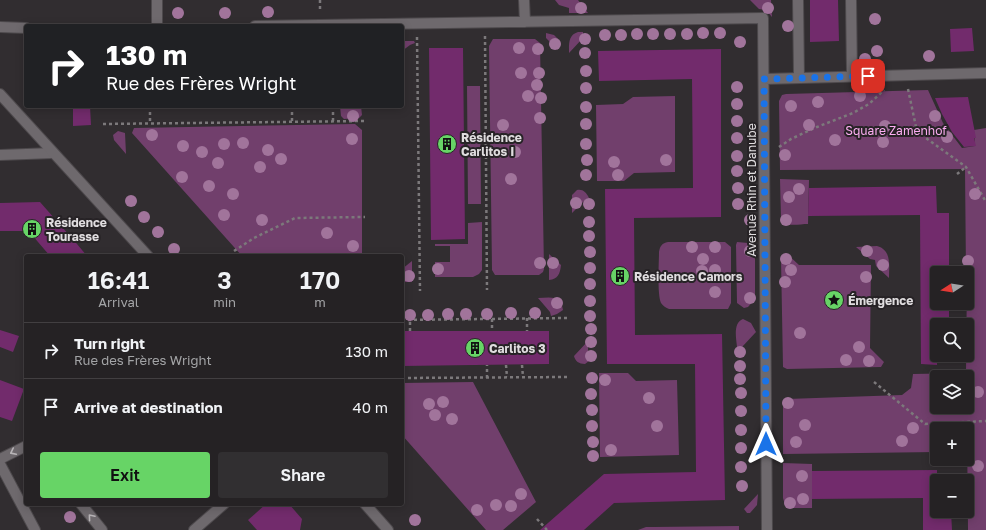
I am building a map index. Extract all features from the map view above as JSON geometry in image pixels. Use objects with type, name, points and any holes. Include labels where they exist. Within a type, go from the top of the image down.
[{"type":"street","points":[[157,0],[157,24]]},
{"type":"street","points":[[363,24],[525,22],[524,0]]},
{"type":"street","points":[[798,0],[799,77]]},
{"type":"street","points":[[851,0],[852,76]]},
{"type":"street","name":"Avenue Rhin et Danube","points":[[525,22],[763,18],[767,530]]},
{"type":"street","points":[[0,27],[24,28]]},
{"type":"street","points":[[764,79],[986,73]]},
{"type":"street","points":[[0,94],[146,254]]},
{"type":"street","points":[[0,155],[53,152]]},
{"type":"street","points":[[0,458],[24,447]]},
{"type":"street","points":[[0,464],[34,530]]},
{"type":"street","points":[[83,506],[102,530]]},
{"type":"street","points":[[194,530],[222,506]]},
{"type":"street","points":[[367,506],[388,530]]},
{"type":"path","points":[[485,22],[487,290]]},
{"type":"path","points":[[417,23],[420,291]]},
{"type":"path","points":[[764,158],[791,139],[853,113],[869,104],[903,75],[916,127],[926,138],[966,167],[986,202]]},
{"type":"path","points":[[150,108],[150,123]]},
{"type":"path","points":[[292,108],[292,122]]},
{"type":"path","points":[[333,108],[333,122]]},
{"type":"path","points":[[103,124],[364,121]]},
{"type":"path","points":[[957,174],[966,167]]},
{"type":"path","points":[[234,251],[254,238],[295,218],[365,217]]},
{"type":"path","points":[[527,318],[528,331]]},
{"type":"path","points":[[404,320],[568,318]]},
{"type":"path","points":[[492,319],[492,331]]},
{"type":"path","points":[[410,320],[410,331]]},
{"type":"path","points":[[487,365],[487,378]]},
{"type":"path","points":[[506,365],[507,377]]},
{"type":"path","points":[[522,365],[523,377]]},
{"type":"path","points":[[404,378],[569,377]]},
{"type":"path","points":[[874,382],[925,424],[986,421]]},
{"type":"path","points":[[537,519],[547,530]]},
{"type":"green space","points":[[555,0],[578,0],[588,13],[569,13],[569,8],[559,5]]},
{"type":"green space","points":[[750,0],[771,0],[772,17],[766,10],[759,9]]},
{"type":"green space","points":[[578,32],[583,32],[583,38],[569,53],[569,43],[572,35]]},
{"type":"green space","points":[[546,33],[554,35],[558,39],[558,50],[546,38]]},
{"type":"green space","points":[[493,39],[535,39],[540,43],[544,269],[539,275],[495,275],[492,270],[489,46]]},
{"type":"green space","points":[[404,41],[414,41],[415,43],[404,50]]},
{"type":"green space","points":[[467,86],[480,86],[481,204],[468,204]]},
{"type":"green space","name":"Square Zamenhof","points":[[928,90],[943,123],[962,148],[975,146],[974,130],[986,128],[986,530],[968,530],[968,518],[974,518],[974,474],[967,474],[967,466],[974,466],[974,422],[930,422],[930,452],[783,454],[783,405],[787,399],[902,395],[911,388],[913,374],[930,374],[930,414],[974,414],[974,370],[966,370],[966,362],[974,362],[974,318],[967,318],[967,310],[974,310],[974,266],[966,266],[965,169],[780,170],[779,101],[782,95]]},
{"type":"green space","points":[[675,96],[675,172],[634,173],[624,181],[597,181],[596,105],[623,104],[633,97]]},
{"type":"green space","points":[[340,108],[361,108],[362,115],[359,118],[344,119],[341,116]]},
{"type":"green space","points":[[355,124],[362,130],[362,254],[240,254],[132,133],[134,128]]},
{"type":"green space","points":[[118,131],[125,133],[126,154],[114,140],[113,135]]},
{"type":"green space","points":[[780,179],[809,180],[808,224],[792,225],[785,223],[781,218]]},
{"type":"green space","points":[[577,190],[584,191],[589,198],[586,199],[572,213],[572,195]]},
{"type":"green space","points":[[482,222],[482,270],[479,274],[473,277],[435,277],[435,262],[450,262],[450,246],[435,246],[435,244],[468,244],[468,223]]},
{"type":"green space","points":[[668,242],[725,242],[731,247],[731,303],[728,309],[669,309],[661,303],[658,278],[659,252],[662,245]]},
{"type":"green space","points":[[737,242],[748,243],[754,249],[755,255],[755,299],[748,307],[744,308],[737,303]]},
{"type":"green space","points":[[877,246],[885,251],[889,259],[889,278],[876,266],[875,260],[870,259],[856,247]]},
{"type":"green space","points":[[786,253],[799,265],[871,265],[870,348],[884,362],[881,367],[787,369],[783,367],[781,259]]},
{"type":"green space","points":[[549,254],[561,265],[558,276],[549,280]]},
{"type":"green space","points":[[412,261],[412,282],[404,281],[404,267]]},
{"type":"green space","points":[[538,298],[556,298],[561,301],[563,310],[551,316],[550,312]]},
{"type":"green space","points":[[743,319],[751,323],[756,332],[742,347],[737,347],[736,327]]},
{"type":"green space","points":[[588,341],[588,357],[591,357],[585,364],[579,363],[576,361],[574,356]]},
{"type":"green space","points":[[599,373],[628,373],[636,381],[677,380],[679,455],[600,457]]},
{"type":"green space","points":[[473,382],[536,502],[503,530],[486,530],[404,437],[404,383]]},
{"type":"green space","points":[[783,463],[812,464],[812,508],[791,508],[785,505],[783,498]]},
{"type":"green space","points":[[758,494],[757,505],[750,513],[747,513],[744,509]]},
{"type":"green space","points":[[739,526],[739,530],[638,530],[646,527]]},
{"type":"building","points":[[810,0],[838,0],[839,41],[810,42]]},
{"type":"building","points":[[972,28],[974,51],[951,52],[950,29]]},
{"type":"building","name":"Résidence Carlitos I","points":[[429,48],[463,48],[465,239],[431,240]]},
{"type":"building","name":"Résidence Camors","points":[[721,49],[721,217],[634,218],[635,335],[722,334],[725,500],[614,503],[584,530],[540,530],[604,474],[696,472],[695,364],[607,364],[605,189],[693,188],[692,79],[599,81],[598,51]]},
{"type":"building","points":[[968,97],[976,138],[974,138],[976,146],[964,147],[952,132],[935,98]]},
{"type":"building","points":[[73,108],[90,108],[91,125],[73,126]]},
{"type":"building","points":[[936,186],[937,213],[949,213],[949,266],[930,266],[930,310],[949,310],[949,318],[930,318],[930,362],[937,362],[937,365],[921,364],[920,215],[808,216],[809,188]]},
{"type":"building","name":"Résidence Tourasse","points":[[40,202],[85,254],[48,254],[26,228],[26,231],[0,231],[0,203]]},
{"type":"building","points":[[0,330],[19,336],[13,352],[0,347]]},
{"type":"building","name":"Carlitos 3","points":[[404,331],[549,331],[549,364],[404,366]]},
{"type":"building","points":[[0,380],[24,389],[12,421],[0,417]]},
{"type":"building","points":[[937,470],[937,474],[930,474],[930,518],[951,518],[952,530],[923,530],[923,498],[812,499],[812,471]]},
{"type":"building","points":[[264,506],[291,506],[302,519],[300,530],[257,530],[248,520]]},
{"type":"place","name":"Résidence Carlitos I","points":[[447,144]]},
{"type":"place","name":"Résidence Tourasse","points":[[32,229]]},
{"type":"place","name":"Résidence Camors","points":[[620,276]]},
{"type":"place","name":"Émergence","points":[[834,300]]},
{"type":"place","name":"Carlitos 3","points":[[475,348]]},
{"type":"route","points":[[766,444],[764,79],[868,76]]}]
